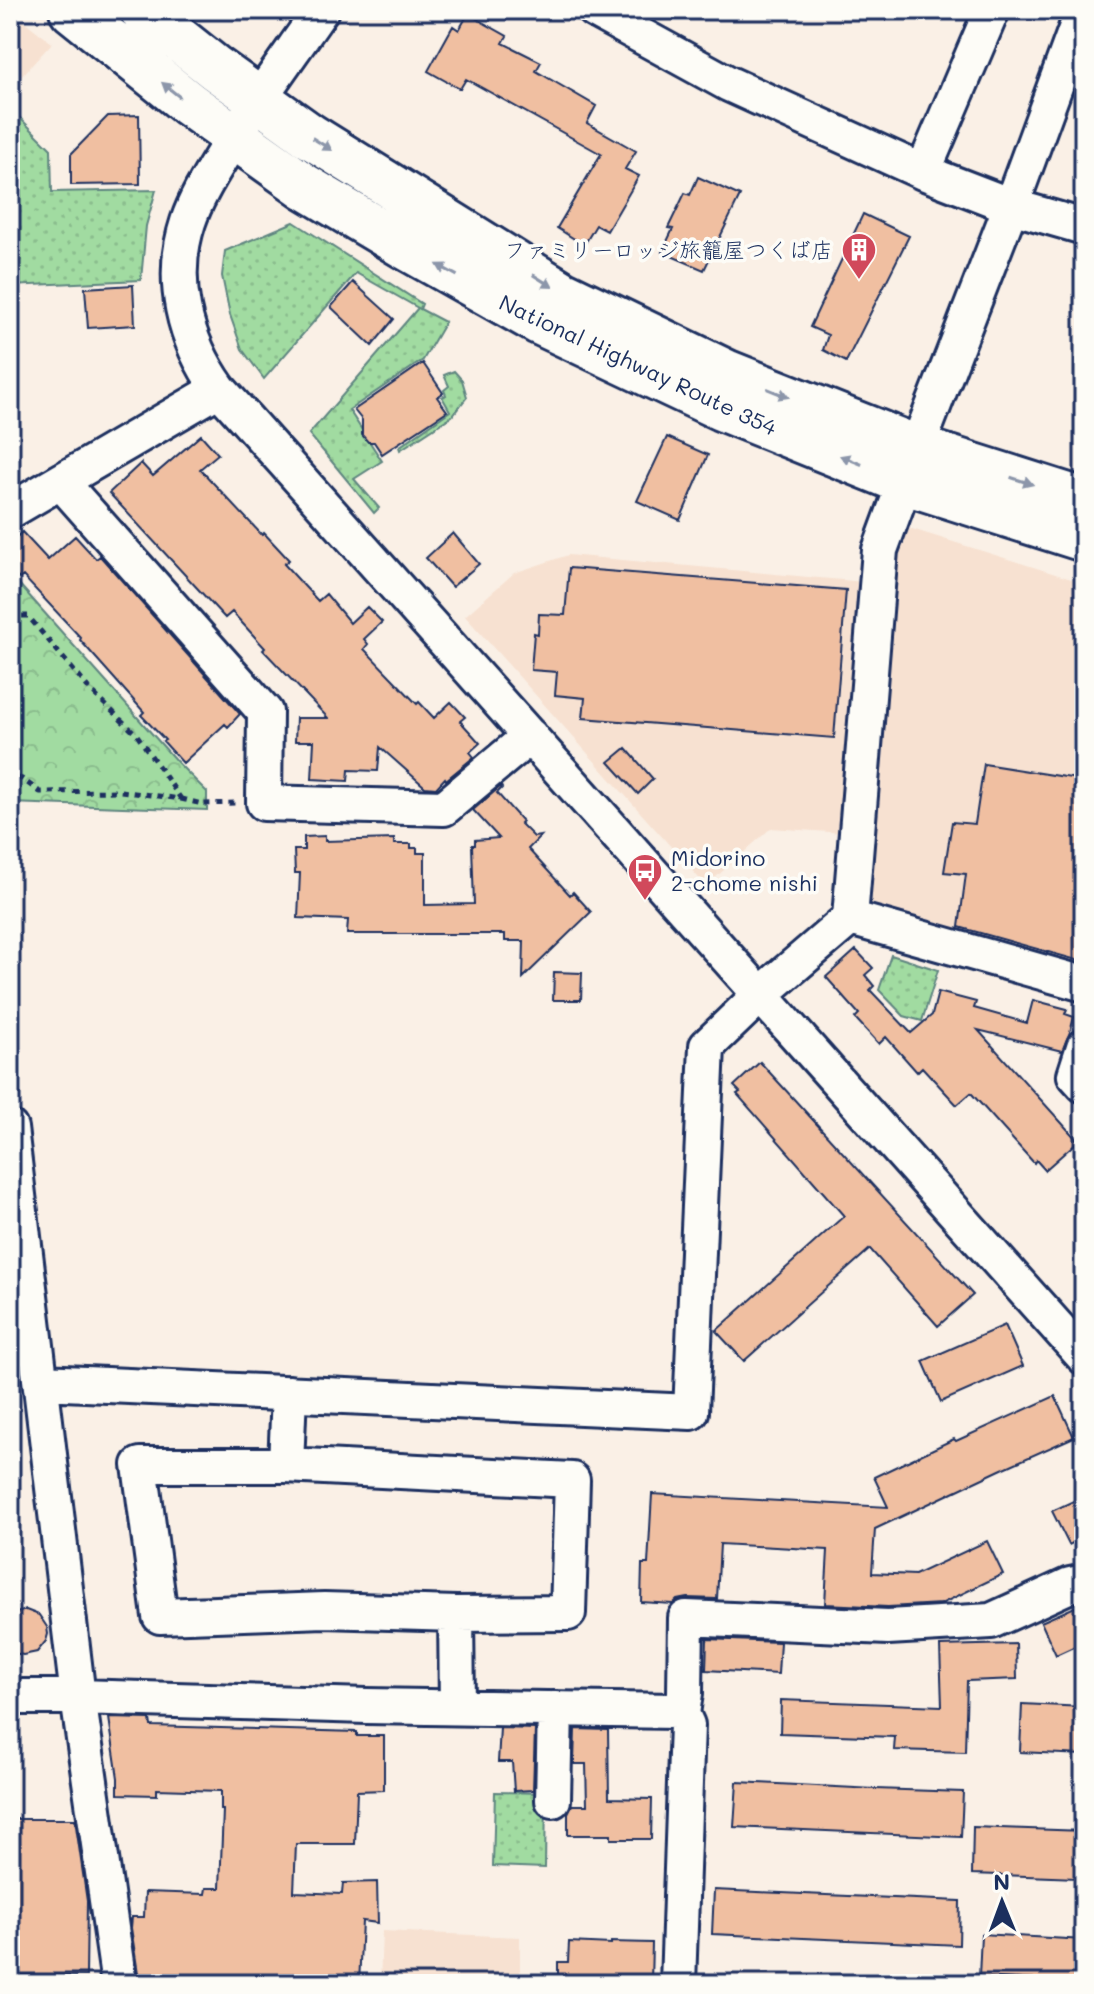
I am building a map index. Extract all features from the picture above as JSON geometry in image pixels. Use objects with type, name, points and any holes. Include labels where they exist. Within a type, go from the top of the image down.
[{"type":"highway","name":"National Highway Route 354","points":[[72,10],[189,104],[304,186],[539,322],[721,408],[911,465],[1084,501]]},
{"type":"highway","name":"National Highway Route 354","points":[[142,10],[215,68],[310,136],[562,293],[911,465],[1084,539]]},
{"type":"street","points":[[321,10],[234,137],[203,188],[189,219],[179,267],[181,296],[186,324],[205,368],[219,389],[1084,1357]]},
{"type":"street","points":[[594,10],[729,84],[923,172],[1011,206],[1084,227]]},
{"type":"street","points":[[923,172],[992,10]]},
{"type":"street","points":[[42,1382],[691,1412],[707,1046],[760,995],[850,918],[880,550],[1011,206],[1075,57],[1083,10]]},
{"type":"street","points":[[10,511],[219,389]]},
{"type":"street","points":[[61,482],[265,712],[264,803],[444,808],[530,736]]},
{"type":"street","points":[[850,918],[1084,984]]},
{"type":"street","points":[[1084,1047],[1075,1075],[1084,1085]]},
{"type":"street","points":[[11,1142],[18,1249],[42,1382],[78,1697],[119,1984]]},
{"type":"street","points":[[286,1465],[289,1393]]},
{"type":"street","points":[[140,1465],[286,1465],[572,1480],[568,1613],[456,1614],[324,1610],[160,1616],[140,1465]]},
{"type":"street","points":[[678,1984],[687,1725],[682,1714],[686,1618],[888,1627],[991,1621],[1070,1585],[1084,1582]]},
{"type":"street","points":[[456,1614],[457,1707]]},
{"type":"street","points":[[10,1694],[16,1697],[367,1706],[664,1710],[682,1714]]},
{"type":"street","points":[[553,1800],[555,1709]]},
{"type":"path","points":[[10,616],[28,616],[91,691],[137,735],[181,799]]},
{"type":"path","points":[[10,776],[22,779],[40,792],[120,791],[202,804],[264,803]]},
{"type":"shaded area","points":[[10,10],[52,43],[10,89]]},
{"type":"shaded area","points":[[912,529],[1084,583],[1084,971],[872,910],[866,900],[894,553],[901,532]]},
{"type":"shaded area","points":[[568,555],[864,582],[844,833],[771,828],[706,886],[465,616],[514,573]]},
{"type":"shaded area","points":[[382,1931],[520,1937],[520,1984],[380,1984]]},
{"type":"green space","points":[[10,108],[51,149],[52,192],[156,190],[146,226],[141,280],[10,286]]},
{"type":"green space","points":[[294,222],[422,304],[420,309],[445,322],[423,360],[349,410],[382,461],[354,479],[379,508],[374,513],[309,434],[418,308],[356,273],[264,379],[242,349],[230,315],[222,276],[225,251]]},
{"type":"green space","points":[[454,371],[462,380],[467,397],[452,416],[400,450],[399,447],[450,411],[442,397],[449,386],[444,375]]},
{"type":"green space","points":[[10,574],[207,792],[207,810],[10,803]]},
{"type":"green space","points":[[891,955],[938,970],[922,1021],[904,1016],[879,990]]},
{"type":"green space","points":[[495,1792],[546,1793],[545,1868],[493,1866]]},
{"type":"building","points":[[468,14],[507,36],[503,43],[541,62],[536,71],[596,106],[587,123],[636,151],[625,169],[639,176],[607,231],[596,225],[584,245],[557,228],[601,154],[466,79],[460,89],[428,71],[453,26],[459,30]]},
{"type":"building","points":[[139,115],[140,184],[71,185],[71,154],[108,116]]},
{"type":"building","points":[[698,177],[740,196],[704,270],[662,252],[673,229],[668,228],[685,193],[690,195]]},
{"type":"building","name":"ファミリーロッジ旅籠屋つくば店","points":[[863,214],[909,236],[846,362],[823,350],[828,335],[810,327]]},
{"type":"building","points":[[353,282],[394,319],[372,346],[331,307]]},
{"type":"building","points":[[133,285],[135,325],[88,328],[85,288]]},
{"type":"building","points":[[423,363],[443,393],[437,397],[447,411],[382,454],[374,442],[368,442],[362,435],[362,420],[354,410]]},
{"type":"building","points":[[201,435],[218,454],[200,469],[289,560],[284,564],[318,601],[326,594],[350,623],[367,607],[382,622],[364,639],[368,644],[364,649],[434,718],[451,702],[465,717],[460,721],[480,743],[470,752],[474,757],[436,788],[425,787],[380,747],[378,771],[349,770],[348,781],[312,779],[314,741],[295,741],[296,718],[328,718],[263,650],[265,648],[232,612],[225,618],[109,493],[141,463],[153,476]]},
{"type":"building","points":[[667,437],[708,455],[680,520],[637,501]]},
{"type":"building","points":[[22,532],[48,560],[75,536],[96,559],[100,556],[240,714],[183,763],[81,638],[23,576],[19,579],[10,569],[10,543]]},
{"type":"building","points":[[453,533],[479,564],[452,587],[426,558]]},
{"type":"building","points":[[569,568],[846,590],[834,738],[583,718],[585,698],[555,695],[557,672],[531,670],[539,614],[565,615]]},
{"type":"building","points":[[626,748],[653,779],[638,794],[609,762]]},
{"type":"building","points":[[984,764],[1084,780],[1084,962],[959,927],[966,874],[944,872],[952,822],[975,824]]},
{"type":"building","points":[[501,786],[497,793],[522,821],[520,823],[534,837],[541,836],[528,849],[570,895],[573,892],[591,912],[523,978],[524,941],[505,941],[505,934],[347,934],[348,920],[298,918],[300,873],[295,873],[294,850],[304,850],[304,837],[325,836],[325,841],[394,839],[394,844],[411,844],[411,848],[417,848],[417,853],[425,853],[425,905],[474,904],[472,845],[475,845],[475,840],[499,838],[473,810]]},
{"type":"building","points":[[856,950],[873,968],[865,975],[874,986],[870,990],[911,1033],[932,1015],[938,992],[976,1002],[974,1008],[1027,1023],[1033,1000],[1067,1009],[1065,1014],[1074,1017],[1062,1051],[978,1030],[1078,1141],[1045,1170],[1036,1160],[1034,1163],[971,1093],[957,1105],[922,1067],[917,1072],[886,1037],[879,1044],[855,1018],[859,1014],[826,977]]},
{"type":"building","points":[[554,972],[582,973],[581,1000],[553,1000]]},
{"type":"building","points":[[760,1062],[973,1295],[938,1326],[870,1249],[744,1361],[716,1331],[844,1216],[737,1094],[740,1092],[734,1086]]},
{"type":"building","points":[[1005,1325],[1023,1366],[941,1402],[923,1361]]},
{"type":"building","points":[[1055,1396],[1074,1437],[875,1529],[872,1573],[915,1575],[987,1541],[1003,1574],[941,1604],[888,1607],[825,1604],[828,1550],[720,1544],[717,1599],[687,1598],[673,1604],[641,1602],[642,1564],[648,1564],[652,1494],[888,1507],[874,1477]]},
{"type":"building","points":[[1084,1496],[1084,1537],[1069,1545],[1052,1511]]},
{"type":"building","points":[[1084,1603],[1084,1642],[1056,1655],[1041,1622]]},
{"type":"building","points":[[26,1610],[39,1615],[48,1634],[37,1652],[23,1655],[10,1652],[10,1615]]},
{"type":"building","points":[[707,1639],[780,1642],[778,1674],[706,1670]]},
{"type":"building","points":[[1016,1644],[1017,1679],[967,1681],[965,1752],[894,1750],[895,1737],[780,1733],[781,1700],[942,1706],[940,1646]]},
{"type":"building","points":[[1022,1704],[1084,1707],[1084,1755],[1020,1752]]},
{"type":"building","points":[[109,1718],[150,1719],[151,1726],[357,1732],[357,1736],[384,1736],[384,1790],[357,1791],[355,1844],[296,1844],[294,1892],[342,1894],[343,1883],[377,1882],[378,1923],[362,1921],[359,1984],[139,1980],[131,1928],[132,1917],[144,1917],[145,1892],[205,1894],[206,1888],[220,1888],[221,1791],[157,1789],[157,1795],[118,1794]]},
{"type":"building","points":[[500,1728],[535,1729],[533,1790],[514,1791],[512,1762],[498,1762]]},
{"type":"building","points":[[575,1729],[608,1730],[609,1798],[652,1799],[651,1839],[568,1835],[568,1813],[572,1805],[587,1805],[586,1764],[574,1764]]},
{"type":"building","points":[[737,1782],[963,1792],[961,1837],[734,1827]]},
{"type":"building","points":[[10,1819],[75,1819],[87,1901],[86,1976],[10,1975]]},
{"type":"building","points":[[973,1827],[1084,1831],[1084,1874],[1078,1874],[1077,1878],[972,1874]]},
{"type":"building","points":[[714,1890],[960,1901],[959,1945],[712,1934]]},
{"type":"building","points":[[981,1934],[1084,1940],[1084,1982],[979,1977]]},
{"type":"building","points":[[569,1942],[652,1943],[651,1983],[558,1984],[558,1962],[568,1962]]},
{"type":"place","name":"ファミリーロッジ旅籠屋つくば店","points":[[859,281]]},
{"type":"place","name":"Midorino 2-chome nishi","points":[[645,902]]}]
